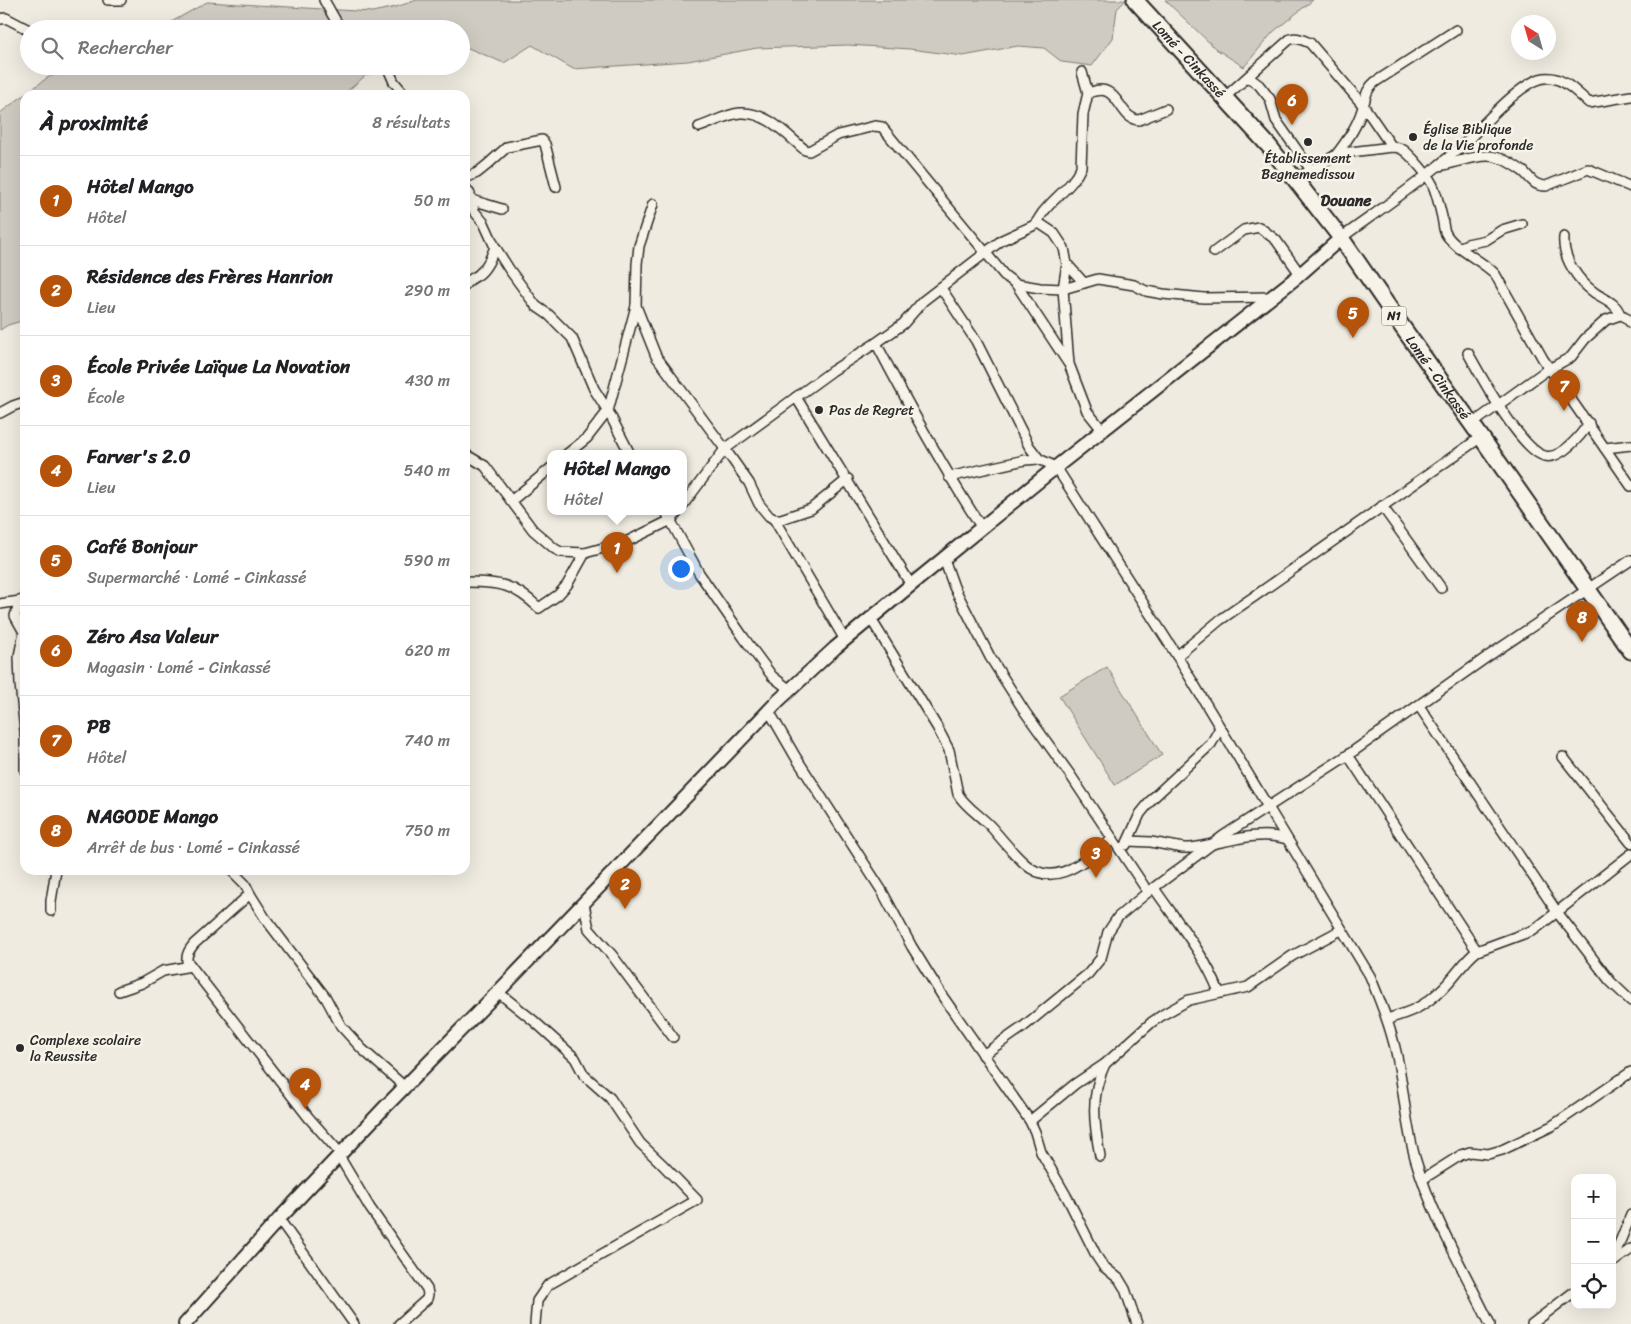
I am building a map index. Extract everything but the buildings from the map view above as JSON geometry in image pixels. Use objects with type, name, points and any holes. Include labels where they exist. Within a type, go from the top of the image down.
[{"type":"highway","name":"Lomé - Cinkassé","points":[[1135,0],[1269,146],[1341,238],[1631,651]]},
{"type":"main road","points":[[185,1324],[279,1219],[340,1155],[790,690],[871,618],[1056,466],[1272,297],[1341,238]]},
{"type":"street","points":[[108,0],[121,0]]},
{"type":"street","points":[[324,0],[336,20]]},
{"type":"street","points":[[0,18],[6,18],[20,25]]},
{"type":"street","points":[[1296,179],[1336,155],[1350,138],[1368,88],[1456,30]]},
{"type":"street","points":[[1225,97],[1290,39],[1296,38],[1310,43],[1363,105],[1392,147]]},
{"type":"street","points":[[1036,224],[1045,209],[1066,189],[1078,174],[1083,114],[1088,92],[1082,72]]},
{"type":"street","points":[[390,75],[401,90]]},
{"type":"street","points":[[1248,77],[1270,99],[1276,120],[1311,170]]},
{"type":"street","points":[[1341,238],[1438,166],[1499,109],[1534,81],[1546,77],[1558,79],[1589,103],[1631,96]]},
{"type":"street","points":[[1088,92],[1099,90],[1108,92],[1130,117],[1135,120],[1166,109]]},
{"type":"street","points":[[699,127],[738,113],[756,114],[780,128],[805,150],[809,151],[838,135],[875,126],[882,127],[1004,275],[1016,284],[1069,364],[1087,411],[1103,431]]},
{"type":"street","points":[[470,176],[487,165],[506,147],[542,140],[545,144],[556,187]]},
{"type":"street","points":[[1336,155],[1398,147],[1403,149],[1427,174],[1434,184],[1446,233],[1459,248],[1478,259],[1495,274],[1550,369],[1589,422],[1631,486]]},
{"type":"street","points":[[1438,166],[1492,156],[1499,157],[1515,166],[1540,186],[1546,186],[1588,169],[1631,187]]},
{"type":"street","points":[[470,196],[474,211],[484,223],[495,247],[509,269],[536,306],[549,315],[572,338],[594,389],[608,411],[628,450]]},
{"type":"street","points":[[472,200],[502,209]]},
{"type":"street","points":[[572,450],[586,438],[608,411],[636,306],[639,246],[653,204]]},
{"type":"street","points":[[687,500],[725,449],[843,363],[903,324],[923,301],[985,252],[1002,240],[1036,224],[1042,224],[1054,233],[1064,248],[1067,264],[1063,289],[1069,364]]},
{"type":"street","points":[[1459,248],[1467,244],[1486,240],[1502,230],[1522,224]]},
{"type":"street","points":[[1214,252],[1244,230],[1259,227],[1276,240],[1300,274]]},
{"type":"street","points":[[1564,237],[1563,246],[1565,254],[1581,281],[1593,292],[1611,303],[1620,315],[1624,316],[1631,323]]},
{"type":"street","points":[[470,280],[479,274],[492,257],[495,247]]},
{"type":"street","points":[[1067,264],[1084,282]]},
{"type":"street","points":[[1016,284],[1063,289],[1098,279],[1134,285],[1156,294],[1204,298],[1272,297]]},
{"type":"street","points":[[941,288],[973,335],[1029,446],[1039,459],[1056,466],[1178,656],[1370,976],[1387,1019],[1396,1053],[1414,1151],[1423,1179],[1445,1234],[1490,1324]]},
{"type":"street","points":[[636,306],[656,356],[749,483],[759,504],[774,519],[845,640]]},
{"type":"street","points":[[1472,424],[1544,372],[1571,357],[1593,330],[1606,320],[1620,315]]},
{"type":"street","points":[[876,343],[949,477],[982,528]]},
{"type":"street","points":[[1468,353],[1498,405],[1534,451],[1546,457],[1556,455],[1580,436],[1589,422]]},
{"type":"street","points":[[796,397],[848,479],[911,585]]},
{"type":"street","points":[[0,414],[20,404]]},
{"type":"street","points":[[1178,656],[1227,615],[1481,437]]},
{"type":"street","points":[[1605,448],[1631,445]]},
{"type":"street","points":[[470,457],[485,466],[533,530],[554,549],[570,553],[585,553],[628,541],[672,520],[676,515]]},
{"type":"street","points":[[949,477],[1003,464],[1039,459]]},
{"type":"street","points":[[511,501],[547,471]]},
{"type":"street","points":[[774,519],[781,519],[811,509],[848,479]]},
{"type":"street","points":[[1382,506],[1441,588]]},
{"type":"street","points":[[668,515],[699,573],[744,638],[772,676],[790,690]]},
{"type":"street","points":[[470,582],[505,585],[524,594],[539,608],[558,595],[567,585],[585,553]]},
{"type":"street","points":[[944,559],[954,587],[990,657],[1123,854],[1201,954],[1219,992]]},
{"type":"street","points":[[983,1055],[1023,1027],[1088,974],[1101,958],[1108,932],[1118,917],[1151,890],[1247,820],[1269,808],[1348,755],[1487,657],[1631,560]]},
{"type":"street","points":[[0,604],[20,600]]},
{"type":"street","points":[[20,604],[14,616],[20,626]]},
{"type":"street","points":[[871,618],[949,750],[958,794],[961,800],[986,821],[1025,864],[1038,873],[1047,876],[1060,874],[1076,866],[1113,839]]},
{"type":"street","points":[[20,651],[20,684]]},
{"type":"street","points":[[1419,706],[1558,912],[1610,981],[1631,1001]]},
{"type":"street","points":[[769,711],[794,756],[882,891],[942,997],[1030,1121],[1041,1152],[1068,1199],[1097,1257],[1103,1266],[1126,1289],[1137,1324]]},
{"type":"street","points":[[1123,854],[1140,814],[1153,798],[1210,744],[1220,728]]},
{"type":"street","points":[[1348,755],[1477,952]]},
{"type":"street","points":[[1562,757],[1631,843]]},
{"type":"street","points":[[1128,841],[1151,842],[1183,848],[1211,845],[1260,835],[1276,835],[1287,839]]},
{"type":"street","points":[[1387,1019],[1416,1010],[1442,989],[1470,957],[1477,952],[1534,930],[1631,854]]},
{"type":"street","points":[[51,911],[50,901],[55,875]]},
{"type":"street","points":[[236,875],[245,884],[265,918],[326,998],[341,1026],[362,1049],[405,1087]]},
{"type":"street","points":[[250,894],[189,951],[186,957],[309,1118],[340,1155],[370,1208],[427,1289],[426,1300],[399,1324]]},
{"type":"street","points":[[584,904],[589,929],[612,955],[672,1037]]},
{"type":"street","points":[[1030,1121],[1075,1084],[1105,1064],[1152,1022],[1184,1003],[1219,992],[1230,992],[1248,987],[1292,956],[1341,930]]},
{"type":"street","points":[[119,990],[142,983],[163,971],[191,966]]},
{"type":"street","points":[[498,992],[575,1058],[584,1075],[610,1098],[640,1143],[697,1200],[548,1285],[537,1301],[535,1324]]},
{"type":"street","points":[[1100,1156],[1094,1117],[1098,1084],[1105,1064]]},
{"type":"street","points":[[1423,1179],[1461,1155],[1470,1152],[1488,1154],[1502,1150],[1552,1126],[1631,1072]]},
{"type":"street","points":[[1616,1251],[1631,1214]]},
{"type":"street","points":[[279,1219],[354,1324]]},
{"type":"street","points":[[1616,1258],[1631,1249]]},
{"type":"street","points":[[1532,1324],[1571,1294]]},
{"type":"shaded area","points":[[417,0],[1126,0],[1117,9],[1113,38],[1092,66],[1062,62],[1044,48],[1018,46],[963,56],[910,49],[848,45],[757,48],[688,61],[573,69],[532,45],[504,63],[470,49],[470,20],[175,20],[207,2],[372,12]]},
{"type":"shaded area","points":[[1165,0],[1313,0],[1273,32],[1244,67],[1216,49]]},
{"type":"shaded area","points":[[54,75],[366,75],[349,90],[31,90]]},
{"type":"shaded area","points":[[20,98],[20,321],[0,330],[0,113]]},
{"type":"shaded area","points":[[1107,667],[1162,755],[1115,785],[1059,696]]},
{"type":"place","name":"Zéro Asa Valeur","points":[[1292,125]]},
{"type":"place","name":"Église Biblique de la Vie profonde","points":[[1413,137]]},
{"type":"place","name":"Établissement Begnemedissou","points":[[1308,142]]},
{"type":"place","name":"Café Bonjour","points":[[1353,338]]},
{"type":"place","name":"Pas de Regret","points":[[819,410]]},
{"type":"place","name":"PB","points":[[1564,411]]},
{"type":"place","name":"Hôtel Mango","points":[[617,573]]},
{"type":"place","name":"NAGODE Mango","points":[[1582,642]]},
{"type":"place","name":"École Privée Laïque La Novation","points":[[1096,878]]},
{"type":"place","name":"Résidence des Frères Hanrion","points":[[625,909]]},
{"type":"place","name":"Complexe scolaire la Reussite","points":[[20,1048]]},
{"type":"place","name":"Farver's 2.0","points":[[305,1109]]},
{"type":"district","name":"Douane","points":[[1346,200]]}]
